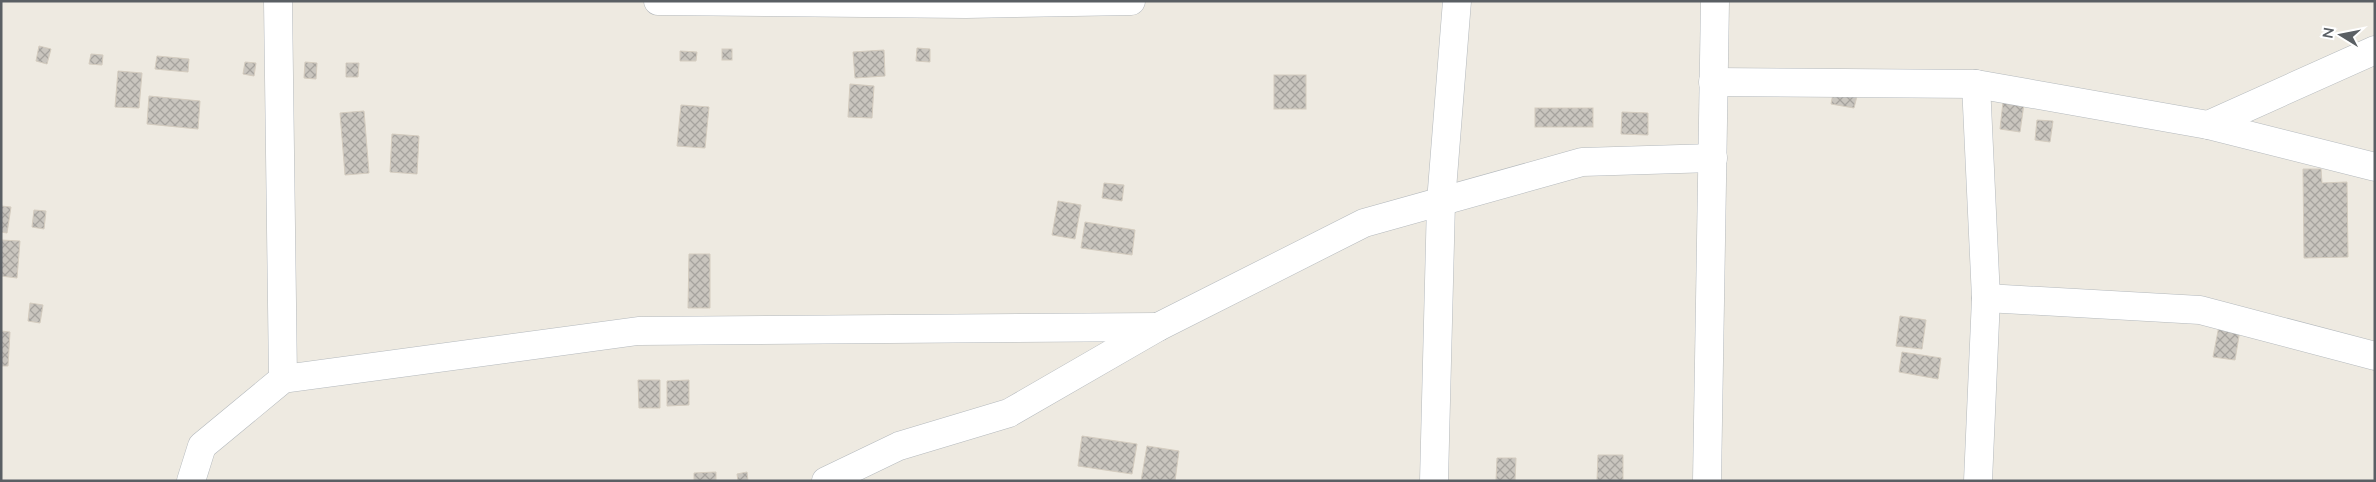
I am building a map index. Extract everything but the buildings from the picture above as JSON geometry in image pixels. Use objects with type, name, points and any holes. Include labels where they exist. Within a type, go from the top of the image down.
[{"type":"street","points":[[278,1],[283,379]]},
{"type":"street","points":[[658,1],[966,3],[1131,1]]},
{"type":"street","points":[[1434,481],[1441,202],[1457,1]]},
{"type":"street","points":[[1707,481],[1716,1]]},
{"type":"street","points":[[2208,125],[2375,50]]},
{"type":"street","points":[[1713,82],[1976,84],[2208,125],[2375,168]]},
{"type":"street","points":[[1976,84],[1986,298],[1978,481]]},
{"type":"street","points":[[826,481],[899,446],[1009,412],[1158,327],[1364,223],[1582,162],[1713,158]]},
{"type":"street","points":[[1986,298],[2200,310],[2375,356]]},
{"type":"street","points":[[191,481],[202,446],[283,379],[638,331],[1158,327]]}]
